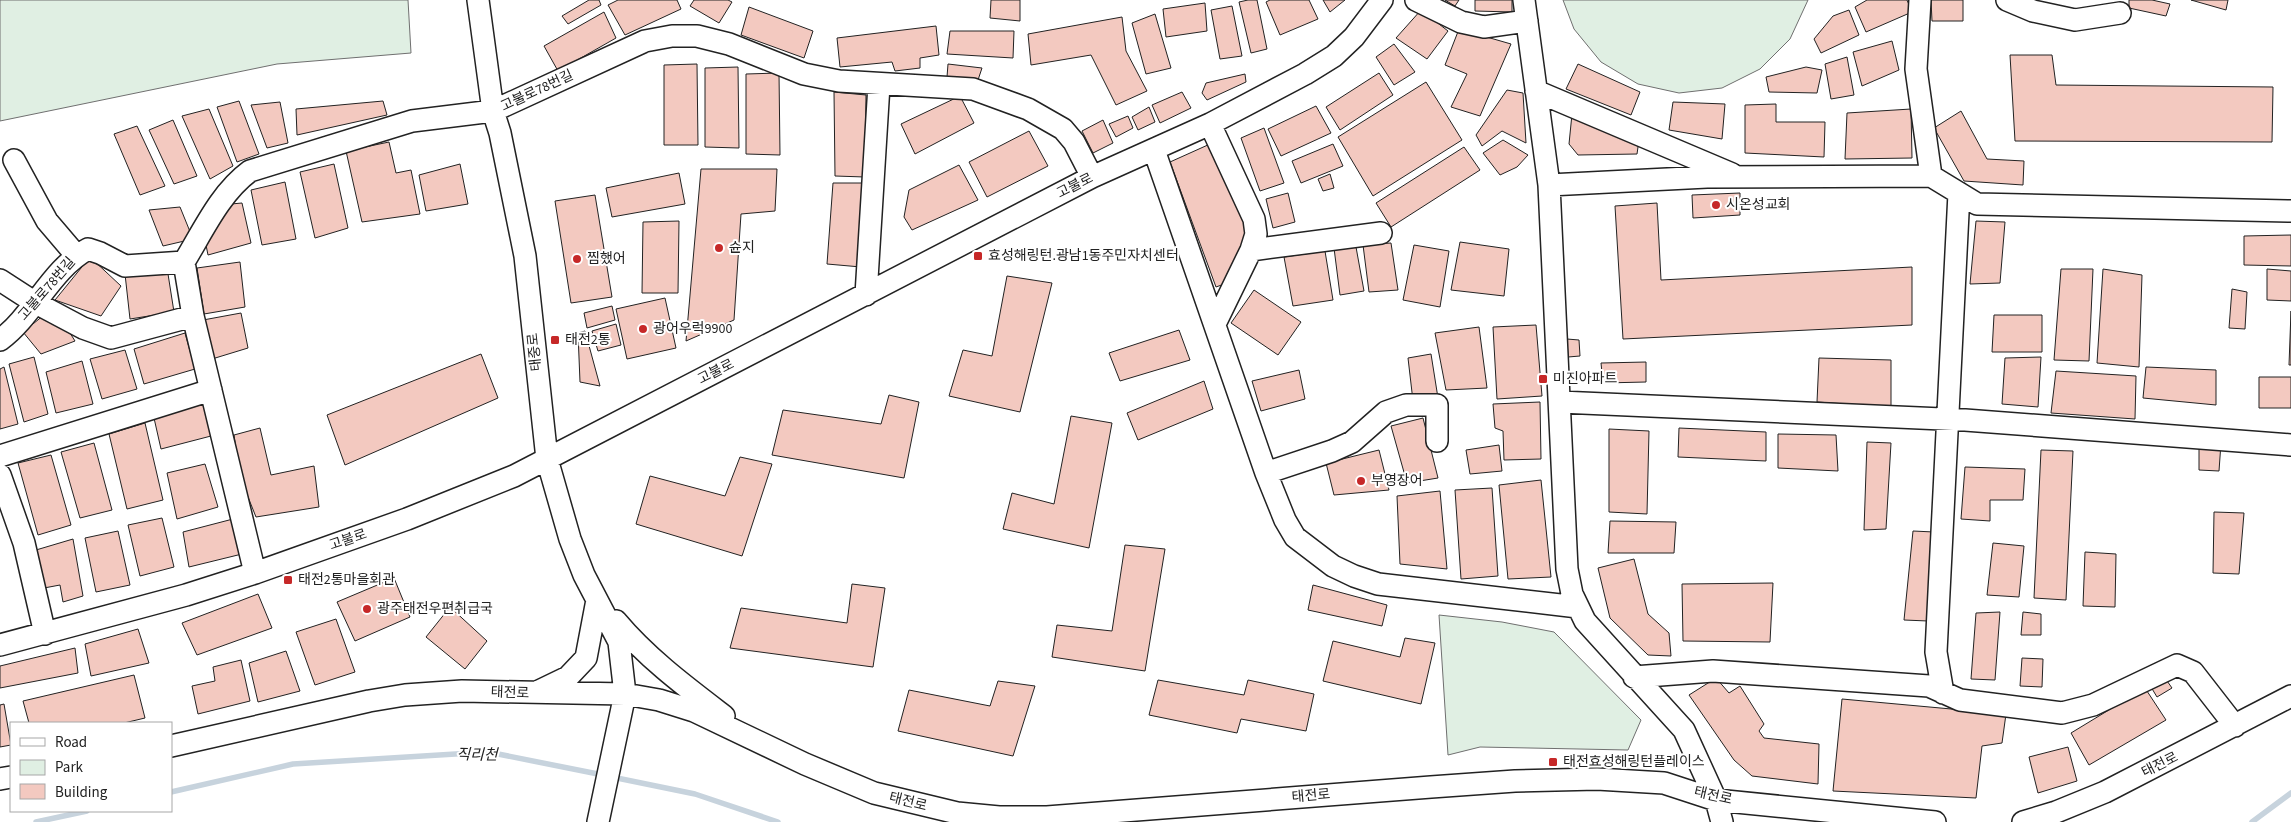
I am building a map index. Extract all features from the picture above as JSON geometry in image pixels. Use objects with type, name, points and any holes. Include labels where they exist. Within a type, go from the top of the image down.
[{"type":"street","name":"태중로","points":[[478,0],[482,44],[493,111],[500,133],[525,256],[547,459],[570,539],[584,576],[619,642],[625,694],[598,822]]},
{"type":"street","name":"고불로","points":[[0,646],[255,573],[407,519],[514,476],[1092,177],[1210,124],[1305,74],[1334,56],[1354,37],[1382,0]]},
{"type":"street","points":[[1416,0],[1461,22],[1484,27],[1527,21]]},
{"type":"street","points":[[1524,0],[1549,185],[1567,568],[1572,594],[1585,620],[1634,677],[1684,730],[1720,812]]},
{"type":"street","points":[[1920,0],[1916,69],[1931,176]]},
{"type":"street","points":[[2007,0],[2033,11],[2075,20],[2120,13]]},
{"type":"street","name":"고불로78번길","points":[[0,340],[9,333],[76,255],[88,249],[125,266],[184,262],[225,196],[237,180],[250,171],[412,121],[493,111],[645,41],[672,36],[697,36],[730,44],[804,74],[839,81],[879,85],[973,89],[1028,108],[1063,129],[1074,142],[1092,177]]},
{"type":"street","points":[[866,295],[879,85]]},
{"type":"street","points":[[1536,91],[1739,177]]},
{"type":"street","points":[[1210,124],[1254,219],[1256,234],[1215,324]]},
{"type":"street","points":[[1154,150],[1266,473],[1285,520],[1295,537],[1332,566],[1378,584],[1578,607]]},
{"type":"street","points":[[14,160],[47,221],[76,255]]},
{"type":"street","points":[[1549,185],[1739,177],[1931,176],[1977,204],[2291,211]]},
{"type":"street","points":[[1943,693],[1936,652],[1946,419],[1959,193]]},
{"type":"street","points":[[1250,250],[1381,233]]},
{"type":"street","points":[[184,262],[193,316],[255,573]]},
{"type":"street","points":[[0,280],[34,302],[83,328],[111,338],[193,316]]},
{"type":"street","points":[[0,456],[211,390]]},
{"type":"street","points":[[1560,402],[1946,419],[2291,445]]},
{"type":"street","points":[[1266,473],[1332,452],[1352,442],[1386,412],[1406,405],[1437,405],[1437,441]]},
{"type":"street","points":[[0,475],[24,543],[45,634]]},
{"type":"street","points":[[534,694],[568,677],[586,658],[597,600]]},
{"type":"street","points":[[597,600],[629,636],[672,677],[754,739]]},
{"type":"street","points":[[1634,677],[1713,671],[1929,686],[1960,700],[2062,713],[2093,705],[2177,665],[2193,672],[2235,726]]},
{"type":"street","name":"태전로","points":[[172,746],[369,701],[405,695],[462,691],[534,694],[625,694],[659,700],[694,711],[831,776],[874,793],[957,814],[1047,818],[1515,781],[1597,779],[1664,783],[1720,812],[1936,822]]},
{"type":"street","name":"태전로","points":[[2023,822],[2056,812],[2105,792],[2291,696]]},
{"type":"green space","points":[[0,0],[408,0],[411,53],[277,64],[0,121]]},
{"type":"green space","points":[[1563,0],[1808,0],[1790,39],[1760,69],[1722,88],[1679,93],[1638,84],[1601,62],[1574,29]]},
{"type":"green space","points":[[1439,615],[1502,622],[1554,632],[1641,720],[1628,750],[1480,747],[1448,755]]},
{"type":"building","points":[[589,0],[599,0],[601,5],[568,24],[562,16]]},
{"type":"building","points":[[618,0],[677,0],[681,9],[625,35],[608,5]]},
{"type":"building","points":[[694,0],[728,0],[732,2],[719,23],[690,6]]},
{"type":"building","points":[[991,0],[1020,0],[1020,21],[990,18]]},
{"type":"building","points":[[1257,0],[1267,49],[1251,53],[1239,2]]},
{"type":"building","points":[[1270,0],[1309,0],[1318,19],[1280,35],[1266,2]]},
{"type":"building","points":[[1323,0],[1345,0],[1330,12]]},
{"type":"building","points":[[1445,0],[1459,0],[1455,6]]},
{"type":"building","points":[[1475,0],[1512,0],[1512,12],[1475,11]]},
{"type":"building","points":[[1867,0],[1907,0],[1912,12],[1866,32],[1855,7]]},
{"type":"building","points":[[1931,0],[1963,0],[1963,21],[1932,21]]},
{"type":"building","points":[[2129,0],[2152,0],[2170,4],[2166,16],[2129,8]]},
{"type":"building","points":[[2191,0],[2228,0],[2226,10]]},
{"type":"building","points":[[1205,3],[1207,31],[1166,37],[1163,9]]},
{"type":"building","points":[[1232,6],[1242,56],[1220,59],[1211,10]]},
{"type":"building","points":[[749,7],[813,31],[804,58],[741,35]]},
{"type":"building","points":[[1421,10],[1448,31],[1427,59],[1396,38]]},
{"type":"building","points":[[1849,10],[1859,35],[1821,53],[1814,39],[1833,16]]},
{"type":"building","points":[[604,12],[616,38],[558,71],[544,46]]},
{"type":"building","points":[[1155,14],[1171,68],[1146,74],[1132,23]]},
{"type":"building","points":[[1122,17],[1126,51],[1147,91],[1116,105],[1091,55],[1031,65],[1028,34]]},
{"type":"building","points":[[936,26],[939,55],[920,58],[920,68],[895,71],[892,62],[840,67],[837,38]]},
{"type":"building","points":[[1459,29],[1511,44],[1480,116],[1451,107],[1467,74],[1445,65]]},
{"type":"building","points":[[950,31],[1014,31],[1013,58],[947,54]]},
{"type":"building","points":[[1892,41],[1899,70],[1862,86],[1853,52]]},
{"type":"building","points":[[1394,44],[1415,72],[1394,85],[1376,57]]},
{"type":"building","points":[[2010,55],[2052,55],[2056,85],[2273,87],[2272,142],[2015,141]]},
{"type":"building","points":[[1847,57],[1854,95],[1831,99],[1825,64]]},
{"type":"building","points":[[697,64],[698,145],[664,145],[664,65]]},
{"type":"building","points":[[948,64],[982,68],[978,80],[947,77]]},
{"type":"building","points":[[1578,64],[1640,92],[1631,115],[1566,89]]},
{"type":"building","points":[[738,67],[739,148],[705,147],[705,68]]},
{"type":"building","points":[[1806,67],[1822,70],[1817,93],[1769,92],[1766,77]]},
{"type":"building","points":[[779,73],[780,155],[746,154],[746,74]]},
{"type":"building","points":[[1379,73],[1393,95],[1340,130],[1326,107]]},
{"type":"building","points":[[1245,74],[1246,82],[1207,100],[1202,93],[1206,83]]},
{"type":"building","points":[[1426,82],[1462,140],[1373,196],[1338,137]]},
{"type":"building","points":[[1507,90],[1523,93],[1526,143],[1502,131],[1482,146],[1476,135]]},
{"type":"building","points":[[834,92],[866,95],[865,177],[835,176]]},
{"type":"building","points":[[1182,92],[1191,108],[1160,123],[1152,105]]},
{"type":"building","points":[[960,96],[974,123],[915,154],[901,124]]},
{"type":"building","points":[[239,101],[259,154],[237,162],[217,107]]},
{"type":"building","points":[[383,101],[387,115],[297,135],[296,109]]},
{"type":"building","points":[[280,102],[288,143],[267,148],[251,105]]},
{"type":"building","points":[[1673,102],[1725,104],[1722,139],[1669,130]]},
{"type":"building","points":[[1776,104],[1776,122],[1825,122],[1824,157],[1745,153],[1745,105]]},
{"type":"building","points":[[1316,106],[1331,133],[1281,156],[1268,129]]},
{"type":"building","points":[[1149,107],[1155,122],[1138,130],[1132,117]]},
{"type":"building","points":[[209,109],[233,166],[210,179],[182,116]]},
{"type":"building","points":[[1911,109],[1912,158],[1845,159],[1847,113]]},
{"type":"building","points":[[1961,111],[1987,159],[2024,161],[2023,185],[1964,181],[1934,128]]},
{"type":"building","points":[[1572,114],[1639,140],[1637,154],[1578,155],[1569,144]]},
{"type":"building","points":[[1128,116],[1133,128],[1116,137],[1109,124]]},
{"type":"building","points":[[173,120],[197,176],[174,184],[149,130]]},
{"type":"building","points":[[1103,120],[1113,143],[1093,153],[1082,131]]},
{"type":"building","points":[[137,126],[165,186],[140,195],[114,134]]},
{"type":"building","points":[[1264,128],[1284,183],[1260,191],[1241,138]]},
{"type":"building","points":[[1029,131],[1048,166],[987,197],[969,162]]},
{"type":"building","points":[[1503,140],[1528,155],[1517,167],[1500,175],[1483,153]]},
{"type":"building","points":[[389,142],[396,173],[411,170],[420,214],[362,222],[346,151]]},
{"type":"building","points":[[1210,144],[1247,231],[1227,283],[1216,287],[1170,162]]},
{"type":"building","points":[[1333,144],[1343,166],[1301,183],[1292,161]]},
{"type":"building","points":[[1464,147],[1480,170],[1391,227],[1376,203]]},
{"type":"building","points":[[334,164],[348,228],[315,238],[300,172]]},
{"type":"building","points":[[460,164],[468,204],[426,211],[419,175]]},
{"type":"building","points":[[959,165],[978,200],[912,230],[904,217],[909,190]]},
{"type":"building","points":[[701,169],[777,169],[775,211],[741,214],[734,320],[686,341]]},
{"type":"building","points":[[679,173],[685,204],[612,217],[606,188]]},
{"type":"building","points":[[1330,174],[1334,188],[1323,191],[1318,179]]},
{"type":"building","points":[[285,182],[296,239],[262,245],[251,190]]},
{"type":"building","points":[[833,183],[864,183],[861,267],[827,264]]},
{"type":"building","points":[[1288,193],[1295,222],[1273,228],[1266,199]]},
{"type":"building","name":"시온성교회","points":[[1740,193],[1740,215],[1693,218],[1692,195]]},
{"type":"building","points":[[595,195],[612,297],[571,303],[555,201]]},
{"type":"building","points":[[242,203],[251,243],[208,255],[206,245],[231,204]]},
{"type":"building","points":[[1657,203],[1661,280],[1912,267],[1912,325],[1623,339],[1615,206]]},
{"type":"building","points":[[180,207],[193,239],[163,246],[149,210]]},
{"type":"building","points":[[679,221],[678,293],[642,293],[643,222]]},
{"type":"building","points":[[1976,221],[2005,222],[2000,283],[1970,284]]},
{"type":"building","points":[[2291,235],[2291,266],[2244,265],[2244,236]]},
{"type":"building","points":[[1460,242],[1509,249],[1504,296],[1451,290]]},
{"type":"building","points":[[1391,243],[1398,290],[1369,292],[1363,245]]},
{"type":"building","points":[[1414,245],[1449,251],[1440,307],[1403,300]]},
{"type":"building","points":[[1356,247],[1364,291],[1340,295],[1334,248]]},
{"type":"building","points":[[1325,251],[1333,300],[1293,306],[1284,257]]},
{"type":"building","points":[[90,257],[121,286],[101,316],[55,300]]},
{"type":"building","points":[[240,262],[245,307],[204,314],[197,268]]},
{"type":"building","points":[[2061,269],[2093,269],[2089,361],[2054,360]]},
{"type":"building","points":[[2103,269],[2142,275],[2139,367],[2097,363]]},
{"type":"building","points":[[2267,269],[2291,271],[2291,301],[2267,300]]},
{"type":"building","points":[[125,274],[168,274],[174,312],[130,319]]},
{"type":"building","points":[[1007,276],[1052,283],[1020,412],[949,396],[963,350],[992,356]]},
{"type":"building","points":[[2232,289],[2247,292],[2245,329],[2229,328]]},
{"type":"building","points":[[1254,290],[1301,322],[1278,355],[1231,323]]},
{"type":"building","points":[[665,298],[676,348],[627,359],[616,309]]},
{"type":"building","points":[[612,306],[615,320],[587,328],[584,313]]},
{"type":"building","points":[[2291,311],[2291,365],[2289,365]]},
{"type":"building","points":[[241,313],[248,348],[212,359],[203,320]]},
{"type":"building","points":[[44,315],[65,325],[75,341],[41,354],[23,332]]},
{"type":"building","points":[[1994,315],[2042,315],[2042,352],[1992,352]]},
{"type":"building","points":[[616,324],[621,345],[598,351],[592,331]]},
{"type":"building","points":[[1536,325],[1542,396],[1497,399],[1493,327]]},
{"type":"building","points":[[1479,327],[1487,388],[1446,390],[1435,333]]},
{"type":"building","points":[[1179,330],[1190,360],[1120,381],[1109,353]]},
{"type":"building","points":[[585,331],[600,386],[580,382],[578,333]]},
{"type":"building","points":[[185,333],[195,369],[144,384],[134,349]]},
{"type":"building","points":[[1567,339],[1579,340],[1580,356],[1568,357]]},
{"type":"building","points":[[125,350],[137,389],[102,399],[90,359]]},
{"type":"building","points":[[481,354],[498,398],[345,465],[327,415]]},
{"type":"building","points":[[1431,354],[1438,398],[1413,401],[1408,358]]},
{"type":"building","points":[[34,357],[48,414],[24,422],[9,364]]},
{"type":"building","points":[[2041,357],[2038,407],[2002,404],[2005,358]]},
{"type":"building","points":[[1819,358],[1891,360],[1891,407],[1817,402]]},
{"type":"building","points":[[82,361],[93,404],[56,413],[46,372]]},
{"type":"building","points":[[1646,362],[1646,382],[1603,383],[1601,363]]},
{"type":"building","points":[[4,367],[18,424],[0,429],[0,369]]},
{"type":"building","points":[[2146,367],[2216,370],[2216,405],[2143,398]]},
{"type":"building","points":[[1299,370],[1305,399],[1261,411],[1252,381]]},
{"type":"building","points":[[2056,371],[2136,376],[2135,419],[2051,413]]},
{"type":"building","points":[[2259,377],[2291,377],[2291,408],[2259,408]]},
{"type":"building","points":[[1204,381],[1213,409],[1138,440],[1127,413]]},
{"type":"building","points":[[889,395],[919,402],[904,478],[772,455],[783,410],[881,424]]},
{"type":"building","points":[[1540,402],[1541,459],[1504,460],[1503,431],[1495,428],[1493,404]]},
{"type":"building","points":[[204,403],[211,436],[161,449],[154,418]]},
{"type":"building","points":[[1071,416],[1112,423],[1089,548],[1003,529],[1012,493],[1054,504]]},
{"type":"building","points":[[1423,418],[1438,478],[1407,483],[1391,426]]},
{"type":"building","points":[[145,423],[163,500],[127,509],[109,434]]},
{"type":"building","points":[[260,428],[271,475],[314,466],[319,507],[256,517],[240,477],[234,435]]},
{"type":"building","points":[[1679,428],[1766,432],[1766,461],[1678,457]]},
{"type":"building","points":[[1609,429],[1649,431],[1647,514],[1609,512]]},
{"type":"building","points":[[1778,434],[1836,435],[1838,471],[1778,468]]},
{"type":"building","points":[[1867,442],[1891,443],[1886,529],[1864,530]]},
{"type":"building","points":[[94,443],[112,510],[80,518],[61,452]]},
{"type":"building","points":[[2199,443],[2221,443],[2219,471],[2199,470]]},
{"type":"building","points":[[1499,445],[1502,471],[1470,474],[1466,450]]},
{"type":"building","points":[[1379,450],[1389,490],[1334,495],[1326,463]]},
{"type":"building","points":[[2041,450],[2073,451],[2066,600],[2034,598]]},
{"type":"building","points":[[51,455],[71,525],[38,535],[18,463]]},
{"type":"building","points":[[740,457],[772,464],[742,556],[636,524],[650,476],[725,496]]},
{"type":"building","points":[[205,464],[218,507],[177,519],[167,473]]},
{"type":"building","points":[[1965,467],[2025,469],[2023,500],[1990,500],[1990,521],[1961,519]]},
{"type":"building","points":[[1541,480],[1551,577],[1508,579],[1499,485]]},
{"type":"building","points":[[1492,488],[1498,576],[1461,579],[1455,490]]},
{"type":"building","points":[[1440,491],[1447,569],[1400,564],[1397,496]]},
{"type":"building","points":[[2214,512],[2244,513],[2239,574],[2213,573]]},
{"type":"building","points":[[162,518],[174,567],[140,576],[128,525]]},
{"type":"building","points":[[233,519],[242,554],[189,567],[183,532]]},
{"type":"building","points":[[1610,521],[1676,522],[1674,553],[1608,553]]},
{"type":"building","points":[[118,531],[130,585],[96,592],[85,538]]},
{"type":"building","points":[[1913,531],[1934,532],[1928,621],[1904,620]]},
{"type":"building","points":[[73,539],[83,596],[63,602],[60,585],[44,588],[36,550]]},
{"type":"building","points":[[1993,543],[2024,546],[2019,597],[1987,595]]},
{"type":"building","points":[[1125,545],[1165,549],[1145,671],[1052,657],[1057,625],[1112,631]]},
{"type":"building","points":[[2085,552],[2116,554],[2115,607],[2083,606]]},
{"type":"building","points":[[1634,559],[1648,614],[1669,633],[1671,656],[1648,655],[1610,618],[1598,568]]},
{"type":"building","points":[[394,578],[410,617],[355,641],[337,602]]},
{"type":"building","points":[[1773,583],[1770,642],[1683,641],[1682,584]]},
{"type":"building","points":[[852,584],[885,588],[873,667],[730,648],[741,608],[847,623]]},
{"type":"building","points":[[1313,585],[1387,605],[1382,626],[1308,610]]},
{"type":"building","points":[[258,594],[272,628],[197,655],[182,623]]},
{"type":"building","points":[[450,607],[487,641],[465,669],[426,637]]},
{"type":"building","points":[[2000,612],[1995,680],[1971,679],[1976,613]]},
{"type":"building","points":[[2023,612],[2041,614],[2041,635],[2021,635]]},
{"type":"building","points":[[336,619],[355,672],[315,685],[296,632]]},
{"type":"building","points":[[138,629],[149,663],[91,676],[85,644]]},
{"type":"building","points":[[1405,638],[1435,643],[1421,704],[1323,681],[1333,641],[1400,657]]},
{"type":"building","points":[[75,648],[78,673],[0,688],[0,666]]},
{"type":"building","points":[[286,651],[300,691],[258,702],[249,663]]},
{"type":"building","points":[[2022,658],[2043,659],[2042,687],[2020,686]]},
{"type":"building","points":[[241,660],[250,701],[198,714],[192,686],[215,681],[213,667]]},
{"type":"building","points":[[134,675],[145,718],[128,722],[29,722],[23,701]]},
{"type":"building","points":[[1716,678],[1729,693],[1740,686],[1764,724],[1759,731],[1764,738],[1819,744],[1818,784],[1752,776],[1734,760],[1689,695]]},
{"type":"building","points":[[2165,678],[2172,688],[2157,697],[2151,687]]},
{"type":"building","points":[[1158,680],[1244,695],[1248,680],[1314,694],[1306,731],[1241,719],[1237,733],[1149,715]]},
{"type":"building","points":[[998,681],[1035,686],[1013,756],[898,731],[909,690],[990,706]]},
{"type":"building","points":[[2145,688],[2166,720],[2089,765],[2071,733]]},
{"type":"building","points":[[1842,699],[2006,714],[2002,743],[1982,746],[1976,798],[1833,791]]},
{"type":"building","points":[[4,704],[10,745],[0,747],[0,705]]},
{"type":"building","points":[[2068,747],[2077,781],[2038,793],[2029,757]]},
{"type":"waterway","name":"직리천","points":[[172,792],[293,764],[488,752],[603,775]]},
{"type":"waterway","name":"직리천","points":[[612,777],[695,794],[778,822]]},
{"type":"waterway","name":"직리천","points":[[2252,822],[2291,793]]},
{"type":"waterway","name":"직리천","points":[[36,822],[82,812]]},
{"type":"place","name":"시온성교회","points":[[1716,205]]},
{"type":"place","name":"슌지","points":[[719,248]]},
{"type":"place","name":"효성해링턴.광남1동주민자치센터","points":[[978,256]]},
{"type":"place","name":"찜했어","points":[[577,259]]},
{"type":"place","name":"광어우럭9900","points":[[643,329]]},
{"type":"place","name":"태전2통","points":[[555,340]]},
{"type":"place","name":"미진아파트","points":[[1543,379]]},
{"type":"place","name":"부영장어","points":[[1361,481]]},
{"type":"place","name":"태전2통마을회관","points":[[288,580]]},
{"type":"place","name":"광주태전우편취급국","points":[[367,609]]},
{"type":"place","name":"태전효성해링턴플레이스","points":[[1553,762]]}]
